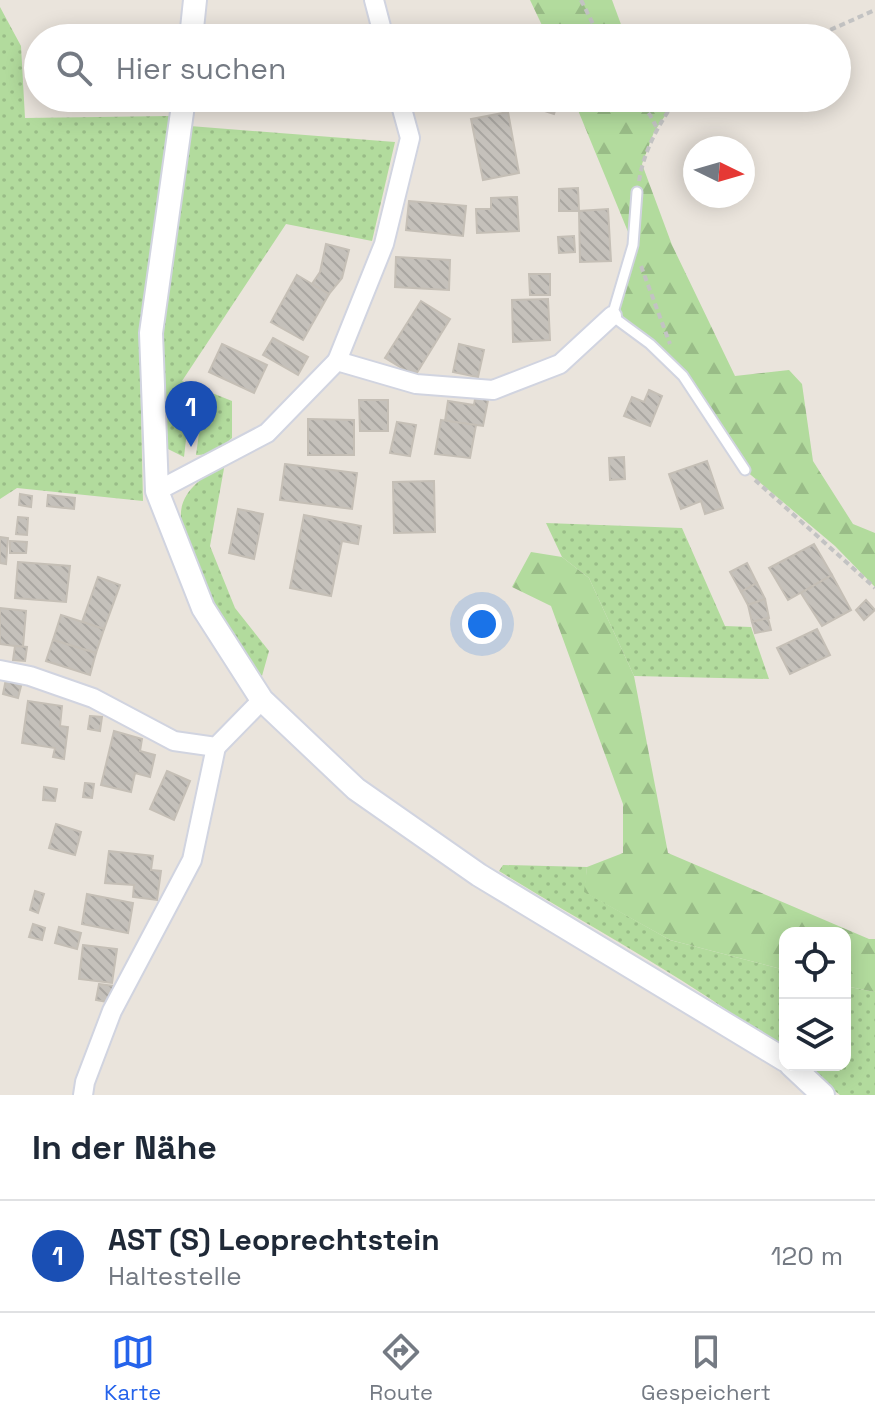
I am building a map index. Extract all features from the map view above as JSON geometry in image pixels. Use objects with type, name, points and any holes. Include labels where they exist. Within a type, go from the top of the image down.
[{"type":"street","points":[[192,24],[195,0]]},
{"type":"street","points":[[374,0],[380,24]]},
{"type":"street","points":[[182,112],[151,333],[157,491],[203,608],[262,700],[356,789],[479,875],[779,1056]]},
{"type":"street","points":[[157,491],[267,433],[337,361],[384,244],[410,138],[403,112]]},
{"type":"street","points":[[337,361],[416,384],[493,390],[560,364],[612,316]]},
{"type":"street","points":[[0,670],[30,676],[93,698],[174,741],[216,747]]},
{"type":"street","points":[[83,1095],[112,1011],[192,860],[216,747],[262,700]]},
{"type":"street","points":[[797,1071],[823,1095]]},
{"type":"lane","points":[[637,192],[633,245],[612,316],[650,344],[683,376],[745,470]]},
{"type":"path","points":[[581,0],[593,24]]},
{"type":"path","points":[[844,24],[875,10]]},
{"type":"path","points":[[647,112],[657,129]]},
{"type":"path","points":[[637,192],[642,164],[668,112]]},
{"type":"path","points":[[633,245],[683,376]]},
{"type":"path","points":[[745,470],[875,588]]},
{"type":"green space","points":[[530,0],[612,0],[621,24],[541,24]]},
{"type":"green space","points":[[0,7],[21,46],[25,118],[170,116],[146,280],[140,367],[143,501],[17,488],[0,499]]},
{"type":"green space","points":[[579,112],[668,112],[654,132],[642,164],[672,245],[735,376],[789,370],[802,384],[813,461],[853,524],[875,533],[875,587],[835,546],[745,470],[682,375],[612,316],[633,244]]},
{"type":"green space","points":[[190,126],[395,142],[372,241],[286,224],[182,381],[232,401],[232,438],[215,450],[196,455],[199,433],[187,431],[184,457],[166,448],[156,360]]},
{"type":"green space","points":[[225,463],[210,546],[235,608],[269,651],[262,676],[211,597],[189,550],[183,529],[181,512],[186,496],[197,483]]},
{"type":"green space","points":[[546,523],[682,528],[725,626],[751,627],[769,679],[634,676],[589,578],[562,557]]},
{"type":"green space","points":[[531,552],[562,557],[589,578],[634,676],[668,853],[841,927],[779,927],[779,968],[670,940],[584,892],[587,867],[623,853],[623,804],[551,606],[512,587]]},
{"type":"green space","points":[[503,865],[587,867],[585,892],[670,940],[779,968],[779,1048],[681,980],[499,871]]},
{"type":"green space","points":[[851,931],[875,939],[875,992],[851,987]]},
{"type":"green space","points":[[851,987],[875,992],[875,1095],[840,1095],[810,1071],[851,1071]]},
{"type":"building","points":[[508,112],[519,173],[483,180],[471,119]]},
{"type":"building","points":[[578,188],[579,211],[559,211],[559,189]]},
{"type":"building","points":[[517,197],[519,231],[477,233],[476,209],[491,209],[491,198]]},
{"type":"building","points":[[409,201],[466,206],[463,236],[406,230]]},
{"type":"building","points":[[608,209],[611,261],[580,262],[579,211]]},
{"type":"building","points":[[574,236],[575,252],[559,253],[558,237]]},
{"type":"building","points":[[326,244],[349,250],[342,278],[329,294],[312,284],[320,272]]},
{"type":"building","points":[[396,257],[450,260],[449,290],[395,287]]},
{"type":"building","points":[[529,274],[550,274],[550,295],[530,295]]},
{"type":"building","points":[[297,275],[329,294],[303,340],[271,322]]},
{"type":"building","points":[[548,299],[550,340],[513,342],[512,300]]},
{"type":"building","points":[[421,301],[450,319],[415,376],[385,358]]},
{"type":"building","points":[[273,338],[308,357],[298,375],[263,355]]},
{"type":"building","points":[[222,344],[267,365],[254,393],[209,372]]},
{"type":"building","points":[[459,344],[484,350],[478,377],[453,372]]},
{"type":"building","points":[[649,390],[662,396],[650,426],[624,416],[632,397],[644,402]]},
{"type":"building","points":[[476,393],[489,395],[483,426],[445,421],[448,401],[474,405]]},
{"type":"building","points":[[359,400],[388,400],[388,431],[360,431]]},
{"type":"building","points":[[308,419],[354,420],[354,455],[308,455]]},
{"type":"building","points":[[441,420],[476,425],[470,458],[435,454]]},
{"type":"building","points":[[397,422],[416,425],[410,456],[390,453]]},
{"type":"building","points":[[624,457],[625,479],[610,480],[609,458]]},
{"type":"building","points":[[707,461],[723,508],[705,514],[701,501],[681,509],[669,474]]},
{"type":"building","points":[[285,464],[357,473],[352,509],[280,500]]},
{"type":"building","points":[[434,481],[435,532],[394,533],[393,482]]},
{"type":"building","points":[[20,494],[32,496],[31,507],[19,505]]},
{"type":"building","points":[[48,495],[75,498],[74,509],[47,506]]},
{"type":"building","points":[[238,509],[263,514],[254,559],[229,553]]},
{"type":"building","points":[[304,515],[361,526],[358,544],[342,541],[331,596],[290,588]]},
{"type":"building","points":[[18,517],[28,518],[27,535],[16,534]]},
{"type":"building","points":[[0,537],[8,538],[6,564],[0,563]]},
{"type":"building","points":[[10,541],[27,542],[26,553],[10,553]]},
{"type":"building","points":[[814,544],[832,575],[788,600],[769,568]]},
{"type":"building","points":[[18,562],[70,566],[66,602],[15,598]]},
{"type":"building","points":[[747,563],[757,583],[741,592],[730,572]]},
{"type":"building","points":[[832,575],[851,610],[822,626],[801,593]]},
{"type":"building","points":[[98,577],[120,585],[104,629],[82,622]]},
{"type":"building","points":[[757,583],[765,599],[748,605],[741,592]]},
{"type":"building","points":[[765,599],[769,618],[752,622],[748,605]]},
{"type":"building","points":[[866,600],[875,610],[864,620],[856,610]]},
{"type":"building","points":[[0,608],[26,611],[23,647],[0,644]]},
{"type":"building","points":[[61,615],[104,629],[96,653],[53,640]]},
{"type":"building","points":[[768,618],[771,630],[755,633],[752,622]]},
{"type":"building","points":[[817,629],[830,655],[790,674],[777,648]]},
{"type":"building","points":[[53,640],[96,653],[90,675],[46,661]]},
{"type":"building","points":[[15,646],[27,647],[25,661],[13,660]]},
{"type":"building","points":[[6,679],[22,682],[18,698],[3,694]]},
{"type":"building","points":[[28,701],[62,706],[60,726],[68,727],[64,759],[53,757],[55,748],[22,743]]},
{"type":"building","points":[[90,716],[102,717],[100,731],[88,729]]},
{"type":"building","points":[[114,731],[142,739],[140,751],[155,755],[150,777],[135,773],[131,792],[101,785]]},
{"type":"building","points":[[167,771],[190,781],[174,820],[150,809]]},
{"type":"building","points":[[85,783],[94,784],[92,798],[83,797]]},
{"type":"building","points":[[44,787],[57,789],[55,801],[43,800]]},
{"type":"building","points":[[56,824],[81,832],[75,855],[49,848]]},
{"type":"building","points":[[109,851],[153,856],[151,870],[161,871],[157,900],[133,897],[134,885],[105,883]]},
{"type":"building","points":[[35,891],[44,894],[38,913],[30,910]]},
{"type":"building","points":[[87,894],[133,903],[128,933],[82,924]]},
{"type":"building","points":[[33,924],[45,928],[42,940],[29,937]]},
{"type":"building","points":[[59,927],[81,933],[77,949],[55,943]]},
{"type":"building","points":[[83,945],[117,949],[112,983],[79,979]]},
{"type":"building","points":[[99,984],[115,986],[113,1003],[96,1000]]},
{"type":"place","name":"AST (S) Leoprechtstein","points":[[191,447]]}]
